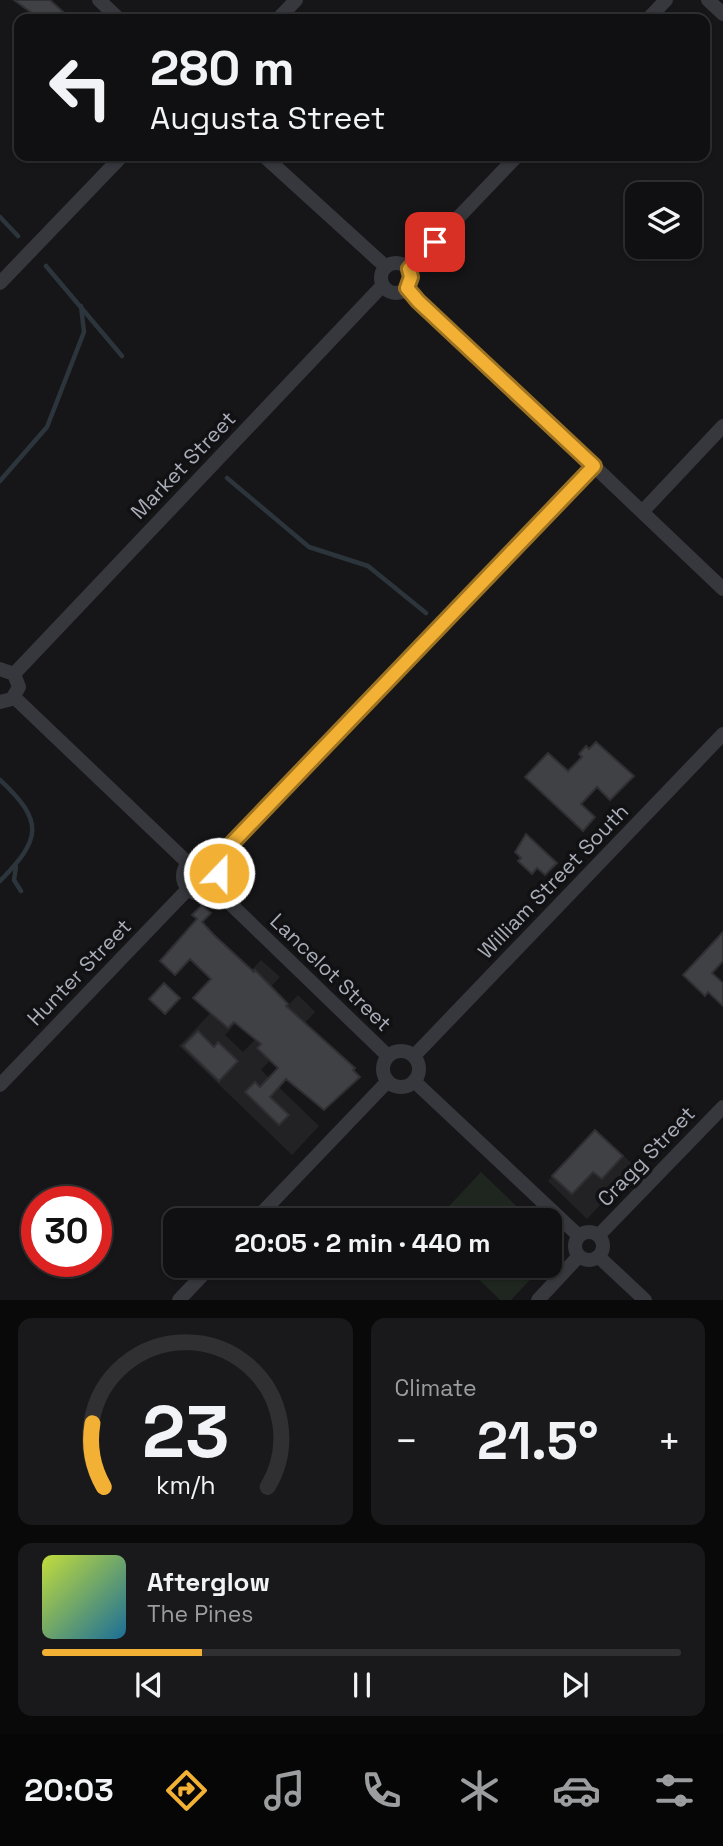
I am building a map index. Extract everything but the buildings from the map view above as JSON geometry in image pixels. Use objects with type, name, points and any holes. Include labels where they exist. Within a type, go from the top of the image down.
[{"type":"street","points":[[99,0],[114,14]]},
{"type":"street","points":[[283,14],[296,0]]},
{"type":"street","points":[[653,14],[666,0]]},
{"type":"street","points":[[708,0],[723,14]]},
{"type":"street","points":[[0,283],[117,161]]},
{"type":"street","points":[[269,161],[386,267]]},
{"type":"street","points":[[409,269],[512,161]]},
{"type":"street","points":[[400,263],[409,269],[411,277],[407,288],[397,293],[389,291],[383,285],[381,275],[386,267],[400,263]]},
{"type":"street","name":"Market Street","points":[[7,671],[383,285]]},
{"type":"street","points":[[407,288],[723,589]]},
{"type":"street","points":[[642,512],[723,426]]},
{"type":"street","points":[[213,863],[594,466]]},
{"type":"street","points":[[7,671],[19,684],[7,699],[188,863]]},
{"type":"street","name":"William Street South","points":[[414,1056],[723,734]]},
{"type":"street","points":[[198,858],[213,863],[219,873],[214,888],[204,894],[188,889],[183,879],[188,863],[198,858]]},
{"type":"street","name":"Lancelot Street","points":[[214,888],[388,1056]]},
{"type":"street","name":"Hunter Street","points":[[0,1085],[188,889]]},
{"type":"street","points":[[398,1051],[414,1056],[419,1066],[414,1081],[404,1087],[388,1081],[383,1066],[388,1056],[398,1051]]},
{"type":"street","points":[[266,1208],[388,1081]]},
{"type":"street","points":[[414,1081],[579,1236]]},
{"type":"street","name":"Cragg Street","points":[[599,1236],[723,1107]]},
{"type":"street","points":[[591,1231],[599,1236],[604,1246],[599,1257],[587,1260],[579,1256],[575,1246],[579,1236],[591,1231]]},
{"type":"street","points":[[538,1300],[579,1256]]},
{"type":"street","points":[[599,1257],[645,1300]]},
{"type":"street","points":[[178,1300],[199,1278]]},
{"type":"shaded area","points":[[261,960],[280,977],[225,1035],[243,1052],[298,995],[315,1012],[261,1070],[319,1126],[292,1155],[179,1046]]},
{"type":"shaded area","points":[[595,1130],[636,1167],[587,1219],[548,1181]]},
{"type":"shaded area","points":[[481,1172],[518,1208],[447,1208]]},
{"type":"shaded area","points":[[477,1278],[532,1278],[511,1300],[500,1300]]},
{"type":"waterway","points":[[0,217],[18,236]]},
{"type":"waterway","points":[[46,266],[122,356]]},
{"type":"waterway","points":[[0,481],[47,427],[84,332],[81,306]]},
{"type":"waterway","points":[[227,478],[309,547],[368,566],[426,613]]},
{"type":"waterway","points":[[0,780],[25,808],[31,819],[32,830],[24,853],[0,881]]},
{"type":"waterway","points":[[16,867],[14,880],[21,891]]},
{"type":"route","points":[[219,873],[213,863],[594,466],[407,288],[411,277],[409,269],[435,242]]}]
